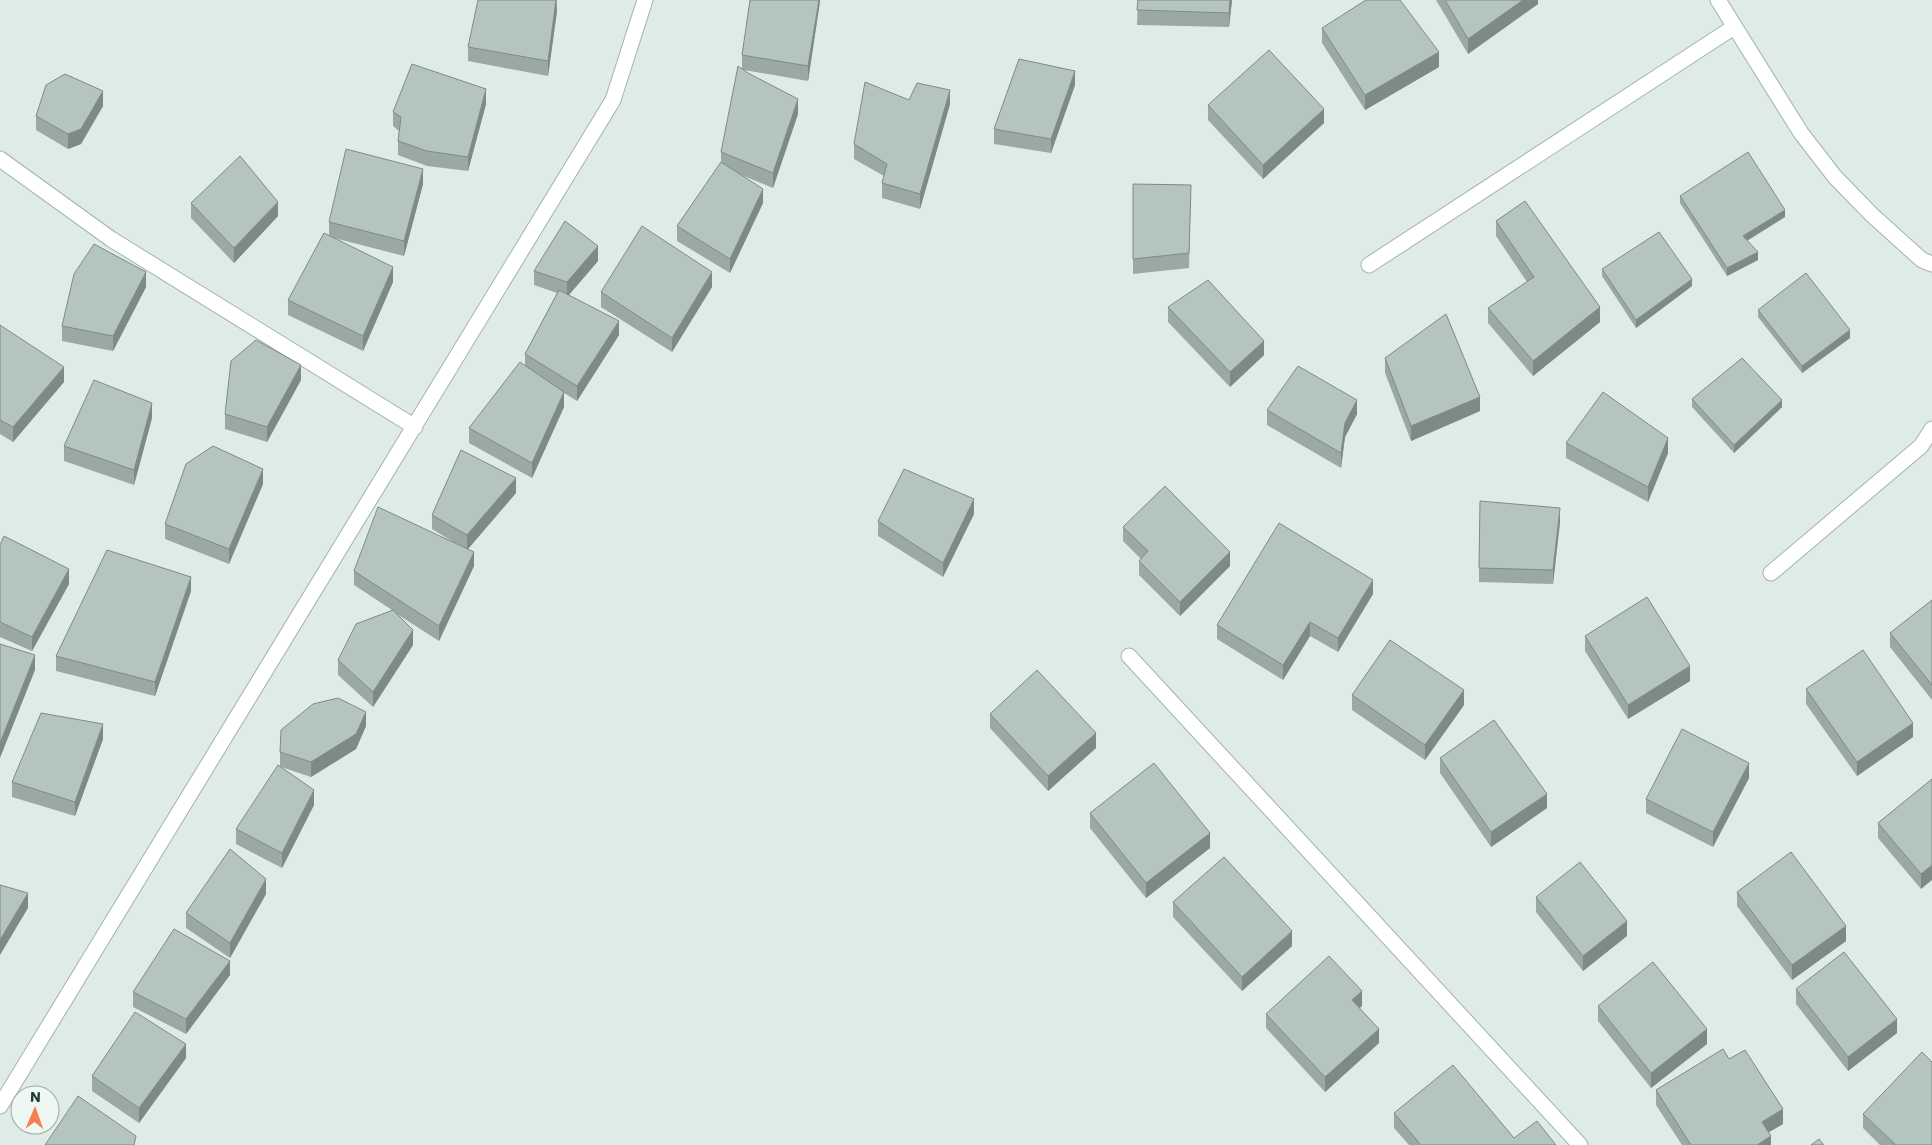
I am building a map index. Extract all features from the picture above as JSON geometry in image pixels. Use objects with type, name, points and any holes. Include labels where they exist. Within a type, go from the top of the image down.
[{"type":"street","points":[[0,1106],[613,100],[645,0]]},
{"type":"street","points":[[1718,0],[1801,133],[1835,177],[1872,215],[1922,260],[1932,264]]},
{"type":"street","points":[[1369,265],[1734,27]]},
{"type":"street","points":[[0,159],[111,239],[415,426]]},
{"type":"street","points":[[1771,574],[1921,446],[1932,429]]},
{"type":"street","points":[[1130,656],[1580,1145]]},
{"type":"building","points":[[478,0],[556,0],[548,61],[468,47]]},
{"type":"building","points":[[750,0],[819,0],[808,66],[742,55]]},
{"type":"building","points":[[1138,0],[1230,0],[1229,13],[1137,10]]},
{"type":"building","points":[[1366,0],[1400,0],[1439,52],[1365,95],[1322,28]]},
{"type":"building","points":[[1445,0],[1523,0],[1468,39]]},
{"type":"building","points":[[1269,50],[1324,109],[1263,165],[1208,105]]},
{"type":"building","points":[[1019,59],[1075,71],[1051,139],[994,129]]},
{"type":"building","points":[[412,64],[486,89],[468,157],[427,151],[398,141],[401,117],[393,112]]},
{"type":"building","points":[[738,66],[798,99],[773,173],[721,152]]},
{"type":"building","points":[[65,74],[103,91],[81,129],[68,134],[36,116],[46,85]]},
{"type":"building","points":[[865,82],[909,100],[917,83],[950,90],[920,194],[882,183],[887,164],[854,144]]},
{"type":"building","points":[[346,149],[423,169],[404,241],[329,222]]},
{"type":"building","points":[[1748,152],[1785,210],[1743,236],[1758,252],[1727,268],[1680,196]]},
{"type":"building","points":[[240,156],[278,202],[234,248],[191,203]]},
{"type":"building","points":[[721,162],[763,189],[730,259],[677,226]]},
{"type":"building","points":[[1133,184],[1191,185],[1189,253],[1133,259]]},
{"type":"building","points":[[1525,201],[1600,307],[1533,361],[1488,308],[1534,277],[1496,221]]},
{"type":"building","points":[[565,221],[598,246],[567,282],[534,271]]},
{"type":"building","points":[[642,226],[712,272],[672,338],[601,292]]},
{"type":"building","points":[[1659,232],[1692,279],[1636,320],[1602,269]]},
{"type":"building","points":[[324,233],[393,267],[363,336],[288,300]]},
{"type":"building","points":[[94,244],[146,272],[113,336],[62,326],[74,274]]},
{"type":"building","points":[[1806,273],[1850,330],[1802,366],[1758,310]]},
{"type":"building","points":[[1208,280],[1264,341],[1230,372],[1168,307]]},
{"type":"building","points":[[559,290],[619,321],[577,386],[525,354]]},
{"type":"building","points":[[1446,314],[1480,397],[1411,426],[1385,358]]},
{"type":"building","points":[[0,325],[64,367],[13,427],[0,420]]},
{"type":"building","points":[[256,340],[301,365],[267,427],[225,414],[231,361]]},
{"type":"building","points":[[1742,358],[1782,400],[1734,445],[1692,399]]},
{"type":"building","points":[[520,362],[564,392],[532,463],[469,428]]},
{"type":"building","points":[[1298,366],[1357,400],[1345,423],[1341,453],[1267,410]]},
{"type":"building","points":[[94,380],[152,403],[134,470],[64,446]]},
{"type":"building","points":[[1603,392],[1668,438],[1648,487],[1566,443]]},
{"type":"building","points":[[213,446],[263,469],[229,549],[165,524],[186,464]]},
{"type":"building","points":[[461,450],[516,478],[467,535],[432,515]]},
{"type":"building","points":[[904,469],[974,499],[943,563],[878,521]]},
{"type":"building","points":[[1165,486],[1230,552],[1180,602],[1139,561],[1148,551],[1123,527]]},
{"type":"building","points":[[1480,501],[1560,508],[1553,570],[1479,568]]},
{"type":"building","points":[[378,507],[474,552],[439,626],[354,571]]},
{"type":"building","points":[[1279,523],[1373,580],[1338,638],[1310,622],[1283,665],[1217,625]]},
{"type":"building","points":[[4,536],[69,569],[32,637],[0,622],[0,545]]},
{"type":"building","points":[[107,550],[191,577],[155,682],[56,656]]},
{"type":"building","points":[[1647,597],[1690,666],[1628,705],[1585,636]]},
{"type":"building","points":[[1932,600],[1932,685],[1890,633]]},
{"type":"building","points":[[393,610],[413,630],[373,692],[338,660],[356,624]]},
{"type":"building","points":[[1390,640],[1464,690],[1425,745],[1352,695]]},
{"type":"building","points":[[0,644],[35,655],[0,743]]},
{"type":"building","points":[[1863,650],[1913,723],[1857,762],[1806,689]]},
{"type":"building","points":[[1037,670],[1096,733],[1048,776],[990,714]]},
{"type":"building","points":[[338,698],[366,712],[356,734],[311,762],[280,752],[281,730],[313,704]]},
{"type":"building","points":[[41,713],[103,724],[75,802],[12,782]]},
{"type":"building","points":[[1494,720],[1547,794],[1491,832],[1440,758]]},
{"type":"building","points":[[1682,729],[1749,763],[1713,832],[1646,799]]},
{"type":"building","points":[[1154,763],[1210,833],[1146,883],[1090,813]]},
{"type":"building","points":[[278,765],[314,790],[282,853],[236,829]]},
{"type":"building","points":[[1932,779],[1932,865],[1921,874],[1878,823]]},
{"type":"building","points":[[230,849],[266,879],[230,943],[186,913]]},
{"type":"building","points":[[1791,852],[1846,926],[1792,965],[1737,892]]},
{"type":"building","points":[[1224,857],[1292,931],[1242,977],[1173,902]]},
{"type":"building","points":[[1580,862],[1627,921],[1583,956],[1536,897]]},
{"type":"building","points":[[0,885],[28,893],[0,940]]},
{"type":"building","points":[[174,929],[230,961],[186,1019],[133,992]]},
{"type":"building","points":[[1844,952],[1897,1019],[1848,1057],[1796,989]]},
{"type":"building","points":[[1329,956],[1362,991],[1352,1000],[1379,1029],[1325,1077],[1266,1014]]},
{"type":"building","points":[[1653,962],[1707,1029],[1651,1073],[1598,1006]]},
{"type":"building","points":[[135,1012],[186,1044],[139,1108],[92,1076]]},
{"type":"building","points":[[1723,1049],[1729,1059],[1745,1050],[1783,1109],[1762,1122],[1771,1136],[1757,1145],[1691,1145],[1656,1090]]},
{"type":"building","points":[[1922,1052],[1932,1062],[1932,1145],[1896,1145],[1863,1114]]},
{"type":"building","points":[[1453,1065],[1514,1138],[1537,1121],[1556,1145],[1421,1145],[1394,1113]]},
{"type":"building","points":[[78,1096],[136,1136],[134,1145],[45,1145],[52,1135],[60,1135],[60,1123]]},
{"type":"building","points":[[1819,1139],[1824,1145],[1811,1145]]}]
